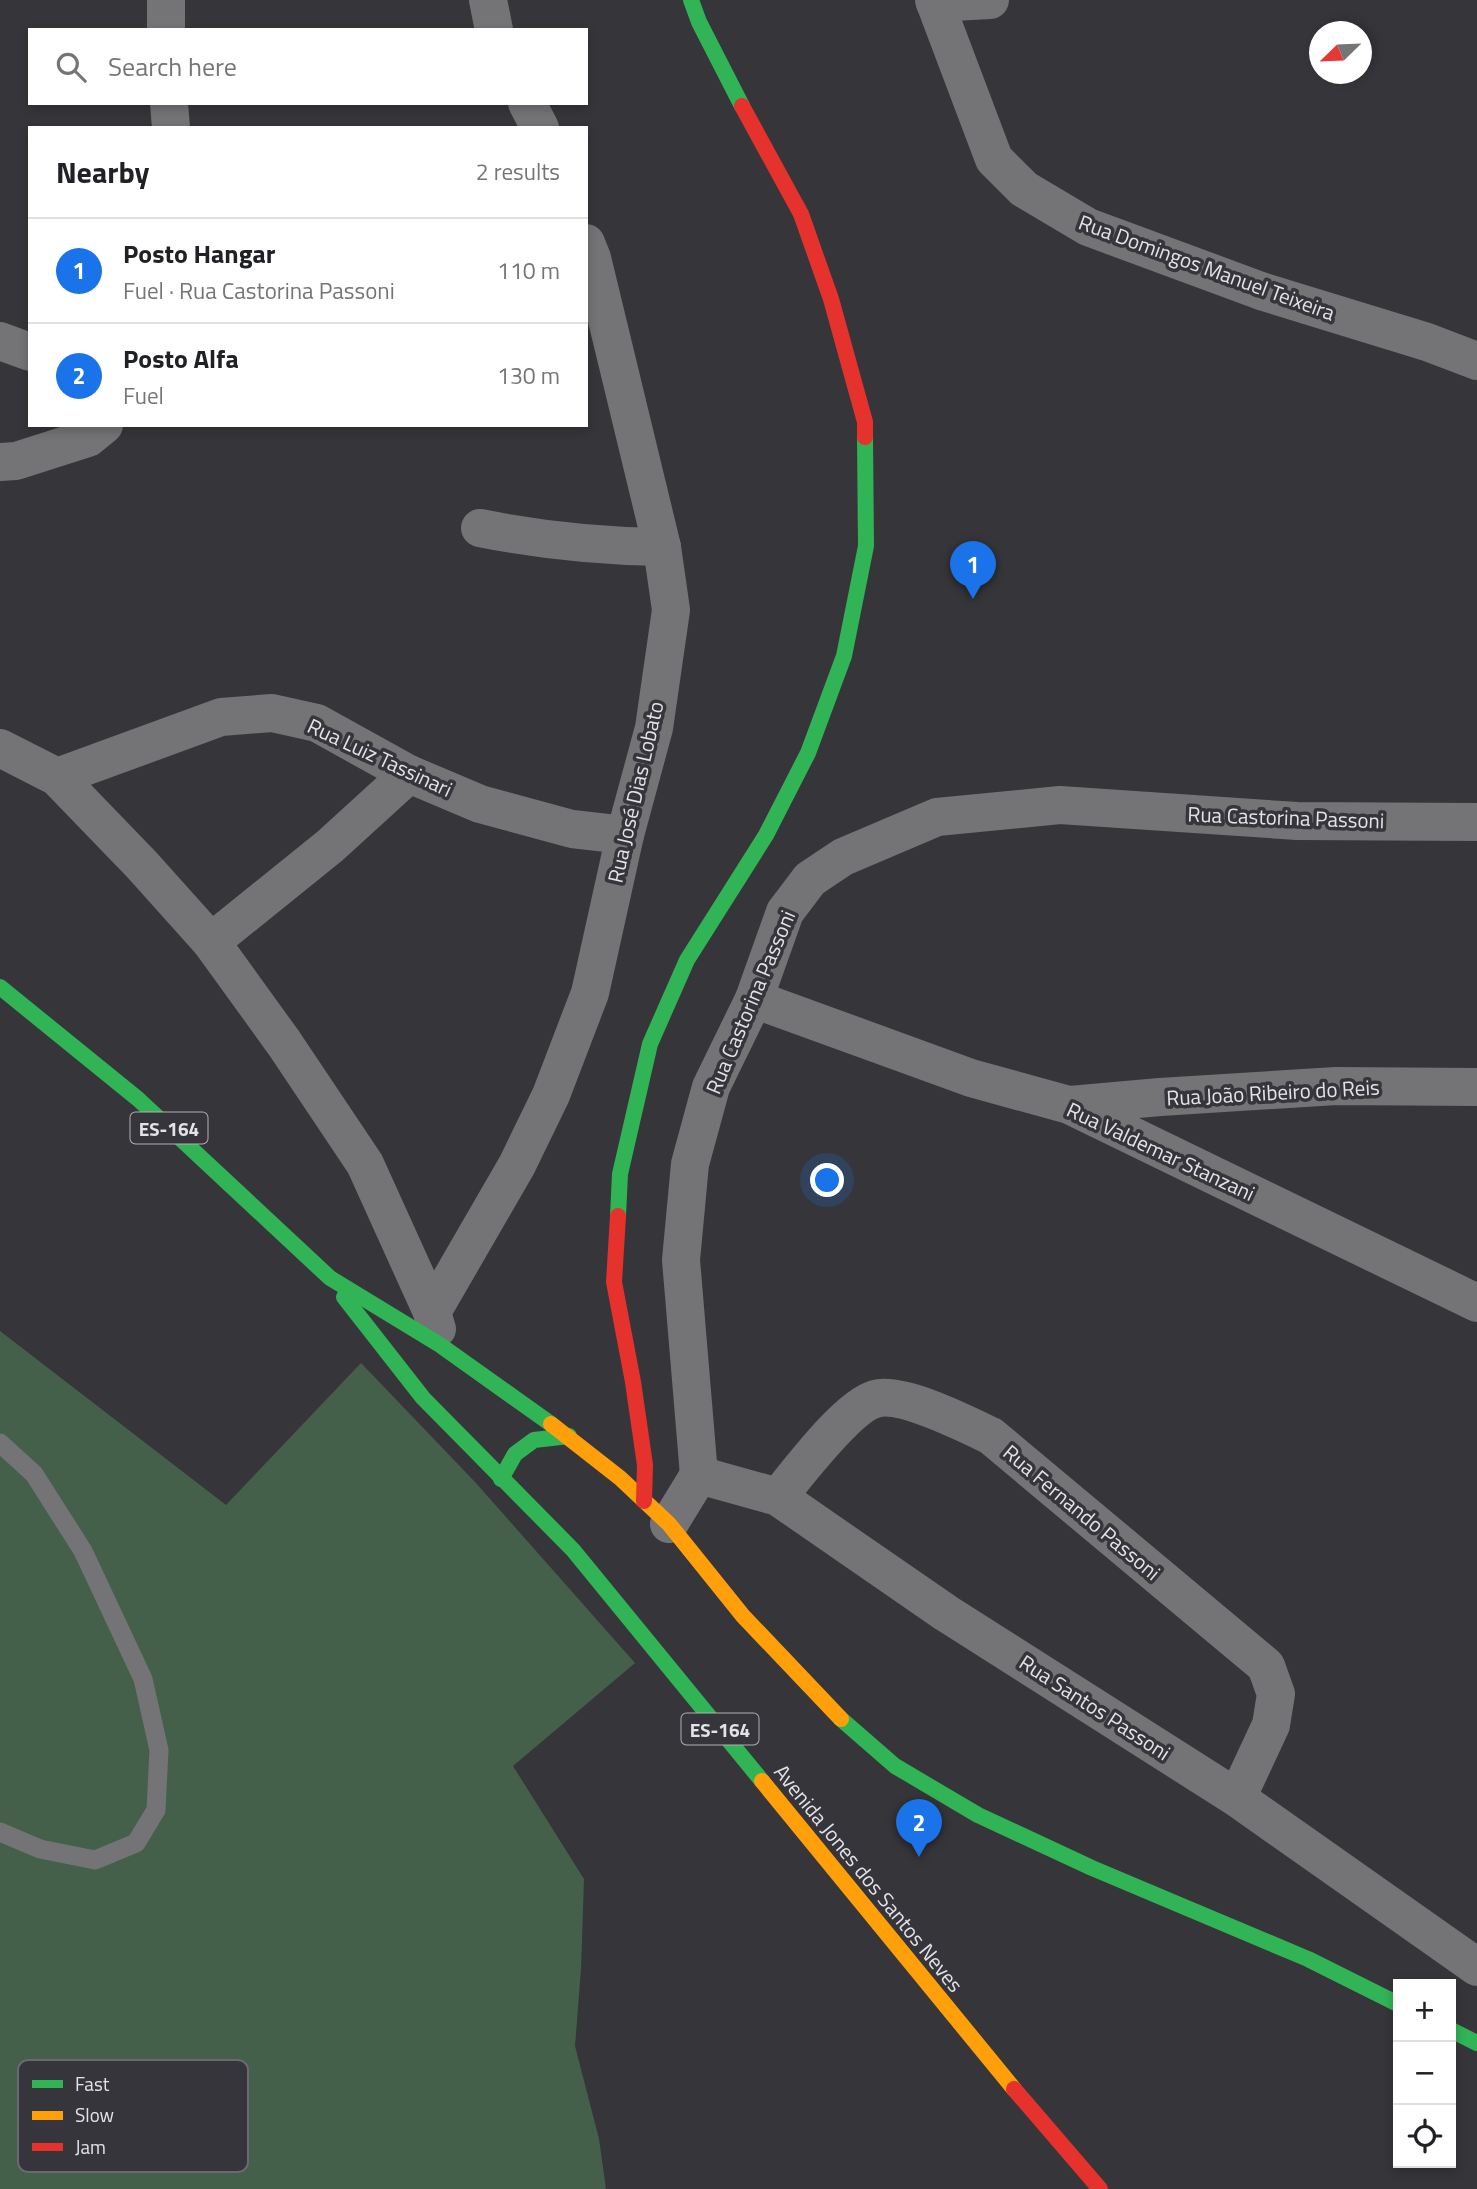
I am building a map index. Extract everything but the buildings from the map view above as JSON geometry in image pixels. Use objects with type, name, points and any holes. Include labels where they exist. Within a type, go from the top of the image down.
[{"type":"main road","points":[[656,1512],[645,1465],[614,1282],[621,1174],[650,1044],[687,960],[766,835],[808,753],[844,656],[866,546],[865,422],[831,299],[802,214],[748,117],[699,22],[691,0]]},
{"type":"main road","name":"ES-164","points":[[0,987],[138,1099],[330,1278],[436,1329],[620,1478],[656,1512],[743,1616],[832,1712],[895,1766],[978,1815],[1057,1852],[1308,1959],[1393,2002]]},
{"type":"main road","name":"Avenida Jones dos Santos Neves","points":[[330,1278],[423,1398],[573,1550],[1100,2189]]},
{"type":"main road","points":[[501,1479],[515,1454],[534,1440],[569,1436]]},
{"type":"main road","points":[[1456,2032],[1477,2043]]},
{"type":"street","points":[[166,0],[166,28]]},
{"type":"street","points":[[488,0],[495,28]]},
{"type":"street","points":[[934,2],[990,0]]},
{"type":"street","name":"Rua Domingos Manuel Teixeira","points":[[934,2],[994,159],[1024,189],[1088,227],[1261,291],[1427,342],[1477,361]]},
{"type":"street","points":[[169,105],[170,126]]},
{"type":"street","points":[[528,105],[539,126]]},
{"type":"street","name":"Rua José Dias Lobato","points":[[436,1329],[551,1095],[590,993],[625,835],[654,728],[671,610],[662,547],[588,248]]},
{"type":"street","points":[[0,341],[28,351]]},
{"type":"street","points":[[0,462],[16,461],[96,432]]},
{"type":"street","points":[[480,528],[533,539],[626,547],[662,547]]},
{"type":"street","name":"Rua Luiz Tassinari","points":[[57,777],[221,718],[272,713],[317,723],[409,774],[480,804],[572,829],[625,835]]},
{"type":"street","points":[[0,748],[57,777],[211,942],[284,1043],[365,1164],[436,1329]]},
{"type":"street","points":[[211,942],[330,846],[409,774]]},
{"type":"street","name":"Rua Castorina Passoni","points":[[699,1475],[681,1260],[690,1164],[711,1087],[754,999],[785,912],[810,879],[843,856],[937,817],[1060,805],[1297,821],[1477,821]]},
{"type":"street","name":"Rua Valdemar Stanzani","points":[[754,999],[971,1078],[1069,1105],[1477,1303]]},
{"type":"street","name":"Rua João Ribeiro do Reis","points":[[1069,1105],[1336,1086],[1477,1087]]},
{"type":"street","name":"Rua Fernando Passoni","points":[[778,1497],[849,1414],[873,1399],[898,1399],[952,1417],[991,1436],[1266,1666],[1276,1694],[1271,1725],[1237,1798]]},
{"type":"street","points":[[656,1512],[699,1475]]},
{"type":"street","name":"Rua Santos Passoni","points":[[699,1475],[778,1497],[946,1613],[1237,1798],[1477,1967]]},
{"type":"lane","points":[[0,1443],[34,1474],[83,1550],[143,1679],[159,1750],[156,1810],[136,1843],[95,1860],[40,1849],[0,1832]]},
{"type":"green space","points":[[0,1331],[226,1505],[361,1363],[475,1482],[635,1663],[513,1766],[584,1879],[575,2046],[599,2139],[606,2189],[0,2189]]},
{"type":"traffic: fast","points":[[691,0],[699,22],[742,106]]},
{"type":"traffic: fast","points":[[618,1216],[620,1174],[650,1044],[687,960],[766,835],[808,753],[844,656],[866,546],[865,437]]},
{"type":"traffic: fast","points":[[0,987],[138,1099],[330,1278],[440,1345],[551,1424]]},
{"type":"traffic: fast","points":[[344,1297],[423,1398],[573,1550],[762,1781]]},
{"type":"traffic: fast","points":[[501,1479],[515,1454],[534,1440],[569,1436]]},
{"type":"traffic: fast","points":[[841,1719],[895,1766],[978,1815],[1092,1868],[1308,1959],[1393,2002]]},
{"type":"traffic: fast","points":[[1456,2032],[1477,2043]]},
{"type":"traffic: slow","points":[[551,1424],[620,1478],[669,1524],[743,1616],[841,1719]]},
{"type":"traffic: slow","points":[[762,1781],[1014,2089]]},
{"type":"traffic: jam","points":[[742,106],[801,214],[831,299],[865,422],[865,437]]},
{"type":"traffic: jam","points":[[618,1216],[614,1282],[645,1465],[644,1501]]},
{"type":"traffic: jam","points":[[1014,2089],[1100,2189]]},
{"type":"place","name":"Posto Hangar","points":[[973,599]]},
{"type":"place","name":"Posto Alfa","points":[[919,1857]]}]
